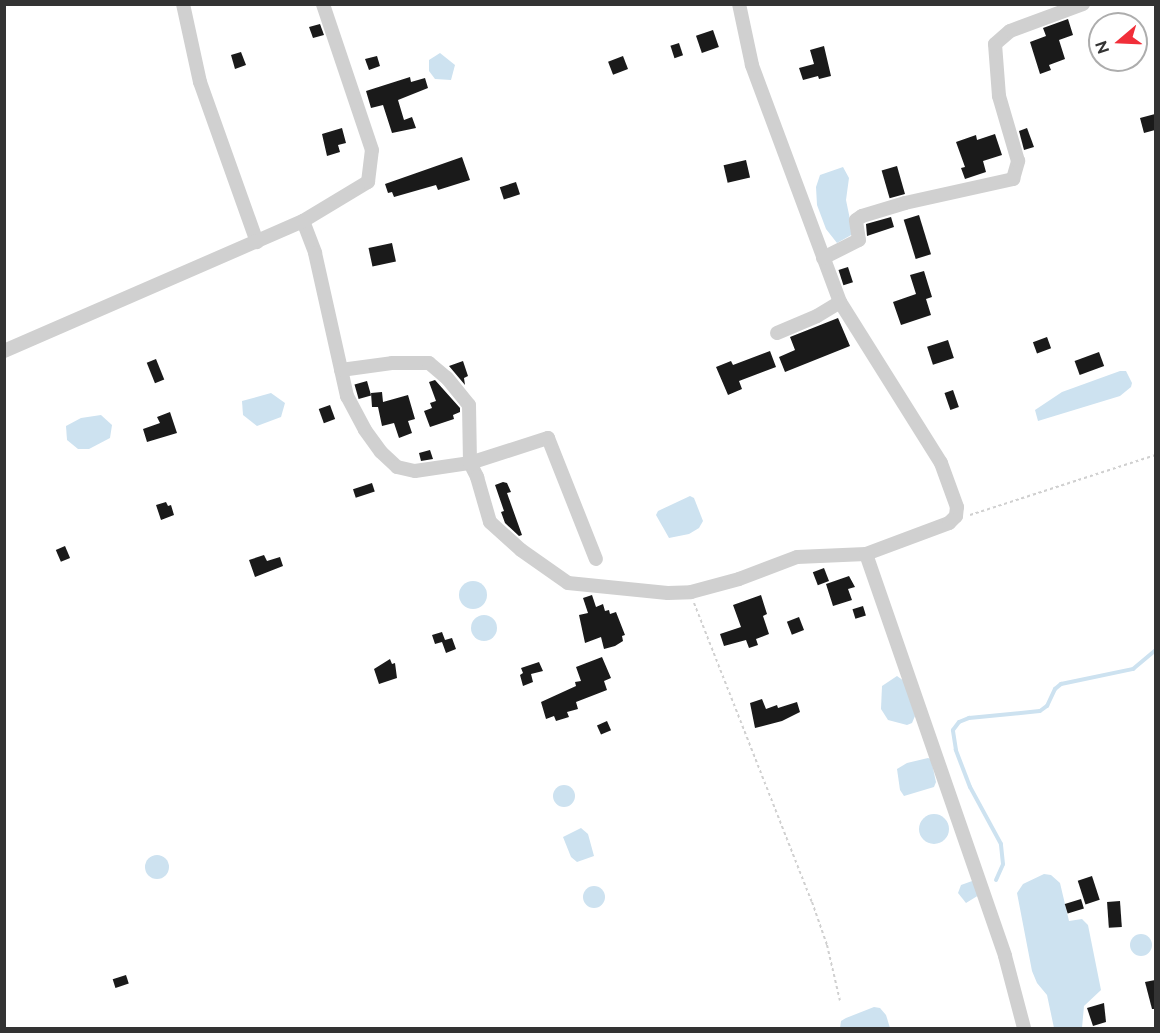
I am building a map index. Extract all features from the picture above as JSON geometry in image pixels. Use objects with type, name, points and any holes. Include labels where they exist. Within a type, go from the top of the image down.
[{"type":"street","points":[[183,4],[200,82],[257,242]]},
{"type":"street","points":[[4,351],[303,221],[368,182],[372,150],[323,4]]},
{"type":"street","points":[[340,370],[392,363],[429,363],[447,378],[469,405],[470,463],[477,477],[490,522],[521,550],[568,583],[668,593],[691,592],[739,579],[797,557],[866,554],[952,520],[956,516],[957,507],[941,463],[840,302],[752,65],[739,4]]},
{"type":"street","points":[[823,258],[859,240],[856,220],[862,216],[905,203],[1013,179],[1018,161],[999,96],[995,44],[1010,31],[1083,4]]},
{"type":"street","points":[[303,221],[315,253],[329,308],[347,396],[365,430],[397,468],[415,471],[470,463],[548,438],[596,559]]},
{"type":"street","points":[[777,333],[817,316],[840,302]]},
{"type":"street","points":[[866,554],[1005,956],[1024,1029]]},
{"type":"path","points":[[952,520],[1155,455]]},
{"type":"path","points":[[691,592],[768,796],[812,902],[827,945],[840,1001]]},
{"type":"water","points":[[440,53],[455,65],[451,80],[435,79],[429,71],[429,60]]},
{"type":"water","points":[[843,167],[849,178],[846,200],[853,234],[837,243],[826,229],[817,205],[816,187],[820,175]]},
{"type":"water","points":[[1120,371],[1126,371],[1132,383],[1131,387],[1120,396],[1038,421],[1035,410],[1062,392]]},
{"type":"water","points":[[271,393],[285,403],[281,417],[257,426],[243,415],[242,401]]},
{"type":"water","points":[[101,415],[112,425],[110,438],[89,449],[78,449],[67,440],[66,426],[81,418]]},
{"type":"water","points":[[690,496],[694,498],[703,521],[699,528],[689,534],[669,538],[656,515],[658,511]]},
{"type":"water","points":[[473,581],[483,585],[487,595],[483,605],[473,609],[463,605],[459,595],[463,585]]},
{"type":"water","points":[[484,615],[493,619],[497,628],[493,637],[484,641],[475,637],[471,628],[475,619]]},
{"type":"water","points":[[897,676],[904,681],[915,716],[912,723],[907,725],[888,720],[881,709],[882,686]]},
{"type":"water","points":[[931,759],[936,782],[934,787],[904,796],[900,790],[897,769],[907,763]]},
{"type":"water","points":[[564,785],[572,788],[575,796],[572,804],[564,807],[556,804],[553,796],[556,788]]},
{"type":"water","points":[[934,814],[940,815],[948,823],[948,835],[940,843],[934,844],[928,843],[920,835],[919,829],[920,823],[928,815]]},
{"type":"water","points":[[581,828],[588,834],[594,856],[577,862],[571,857],[563,837]]},
{"type":"water","points":[[157,855],[166,858],[169,867],[166,876],[157,879],[148,876],[145,867],[148,858]]},
{"type":"water","points":[[1044,874],[1051,875],[1060,883],[1069,921],[1082,919],[1088,925],[1101,990],[1084,1006],[1082,1028],[1054,1028],[1047,995],[1037,983],[1032,971],[1017,893],[1023,884]]},
{"type":"water","points":[[975,880],[979,895],[966,903],[958,893],[961,885]]},
{"type":"water","points":[[594,886],[602,889],[605,897],[602,905],[594,908],[586,905],[583,897],[586,889]]},
{"type":"water","points":[[1141,934],[1151,941],[1152,945],[1145,955],[1141,956],[1131,949],[1130,945],[1137,935]]},
{"type":"water","points":[[874,1007],[880,1008],[886,1015],[890,1028],[840,1028],[841,1021]]},
{"type":"building","points":[[1068,19],[1073,35],[1059,40],[1065,59],[1049,65],[1051,70],[1040,74],[1030,42],[1046,36],[1043,28]]},
{"type":"building","points":[[320,24],[324,35],[313,38],[309,27]]},
{"type":"building","points":[[713,30],[719,47],[702,53],[696,36]]},
{"type":"building","points":[[679,43],[683,55],[674,58],[670,46]]},
{"type":"building","points":[[824,46],[831,76],[819,79],[818,76],[803,80],[799,68],[814,64],[810,50]]},
{"type":"building","points":[[241,52],[246,65],[235,69],[231,55]]},
{"type":"building","points":[[377,56],[380,66],[369,70],[365,59]]},
{"type":"building","points":[[623,56],[628,69],[613,75],[608,62]]},
{"type":"building","points":[[410,77],[411,82],[425,78],[428,88],[398,100],[404,120],[412,117],[416,128],[392,133],[383,105],[371,108],[366,91]]},
{"type":"building","points":[[1155,114],[1155,130],[1144,133],[1140,118]]},
{"type":"building","points":[[342,128],[346,143],[338,145],[340,152],[327,156],[322,134]]},
{"type":"building","points":[[1027,128],[1034,147],[1024,150],[1019,131]]},
{"type":"building","points":[[995,134],[1002,155],[983,161],[986,172],[965,179],[961,168],[965,167],[956,142],[976,135],[977,140]]},
{"type":"building","points":[[462,157],[470,180],[438,190],[436,185],[394,197],[392,192],[388,193],[385,184]]},
{"type":"building","points":[[746,160],[750,178],[728,183],[724,165]]},
{"type":"building","points":[[897,166],[905,194],[890,198],[882,170]]},
{"type":"building","points":[[516,182],[520,194],[504,200],[500,187]]},
{"type":"building","points":[[919,215],[931,254],[916,259],[904,220]]},
{"type":"building","points":[[891,217],[894,227],[867,236],[866,224]]},
{"type":"building","points":[[392,243],[396,262],[372,267],[369,248]]},
{"type":"building","points":[[848,267],[853,282],[843,285],[838,270]]},
{"type":"building","points":[[924,271],[932,297],[926,299],[931,315],[901,325],[893,302],[916,294],[910,275]]},
{"type":"building","points":[[838,318],[850,346],[785,372],[779,357],[795,350],[790,337]]},
{"type":"building","points":[[1047,337],[1051,348],[1037,353],[1033,342]]},
{"type":"building","points":[[948,340],[954,358],[933,365],[927,347]]},
{"type":"building","points":[[770,351],[776,367],[739,381],[742,389],[728,395],[716,367],[731,361],[733,365]]},
{"type":"building","points":[[1099,352],[1104,366],[1080,375],[1075,361]]},
{"type":"building","points":[[156,359],[164,379],[155,383],[147,363]]},
{"type":"building","points":[[463,361],[468,376],[464,378],[465,385],[449,366]]},
{"type":"building","points":[[435,380],[460,408],[460,412],[453,415],[454,419],[430,427],[424,411],[432,408],[430,403],[436,401],[429,382]]},
{"type":"building","points":[[367,381],[371,395],[359,399],[355,385]]},
{"type":"building","points":[[953,390],[959,407],[950,410],[944,393]]},
{"type":"building","points":[[382,392],[383,402],[408,395],[415,419],[408,421],[412,433],[399,438],[394,423],[382,426],[378,407],[372,407],[371,393]]},
{"type":"building","points":[[330,405],[335,419],[324,423],[319,409]]},
{"type":"building","points":[[170,412],[177,433],[147,442],[143,429],[160,423],[157,417]]},
{"type":"building","points":[[430,450],[433,459],[421,461],[419,453]]},
{"type":"building","points":[[372,483],[375,492],[356,498],[353,489]]},
{"type":"building","points":[[507,483],[511,492],[507,493],[522,535],[519,536],[505,523],[501,512],[504,511],[495,485]]},
{"type":"building","points":[[166,502],[168,506],[171,505],[174,515],[161,520],[156,505]]},
{"type":"building","points":[[65,546],[70,558],[61,562],[56,550]]},
{"type":"building","points":[[264,555],[267,561],[280,557],[283,566],[255,577],[249,560]]},
{"type":"building","points":[[824,568],[829,581],[818,585],[813,572]]},
{"type":"building","points":[[849,576],[855,587],[848,589],[852,600],[833,606],[826,584]]},
{"type":"building","points":[[592,595],[596,607],[603,604],[605,611],[609,610],[610,614],[616,612],[625,635],[622,636],[623,641],[615,646],[604,649],[601,637],[585,643],[579,615],[588,613],[583,598]]},
{"type":"building","points":[[761,595],[767,614],[763,616],[769,634],[756,639],[758,645],[749,648],[746,640],[724,646],[720,634],[741,627],[733,605]]},
{"type":"building","points":[[863,606],[866,616],[855,619],[852,609]]},
{"type":"building","points":[[799,617],[804,630],[792,635],[787,622]]},
{"type":"building","points":[[442,632],[445,640],[452,638],[456,649],[446,653],[442,642],[435,644],[432,635]]},
{"type":"building","points":[[602,657],[611,678],[604,681],[607,690],[576,702],[578,709],[567,712],[569,717],[556,721],[554,716],[546,719],[541,702],[576,686],[575,682],[581,681],[576,667]]},
{"type":"building","points":[[390,659],[392,664],[395,663],[397,678],[379,684],[374,669]]},
{"type":"building","points":[[539,662],[543,671],[531,674],[533,682],[523,686],[521,668]]},
{"type":"building","points":[[762,699],[766,709],[797,702],[800,712],[782,721],[755,728],[750,703]]},
{"type":"building","points":[[607,721],[611,730],[601,735],[597,725]]},
{"type":"building","points":[[1092,876],[1100,900],[1085,904],[1078,881]]},
{"type":"building","points":[[1081,899],[1084,909],[1068,914],[1065,904]]},
{"type":"building","points":[[1120,901],[1122,927],[1109,928],[1107,902]]},
{"type":"building","points":[[126,975],[129,984],[115,988],[113,979]]},
{"type":"building","points":[[1155,980],[1155,1009],[1152,1009],[1145,982]]},
{"type":"building","points":[[1104,1003],[1106,1022],[1093,1026],[1087,1008]]},
{"type":"waterway","points":[[996,880],[1003,864],[1001,844],[970,787],[956,750],[953,730],[959,722],[969,718],[1040,711],[1047,706],[1055,689],[1061,684],[1133,669],[1156,650]]}]
